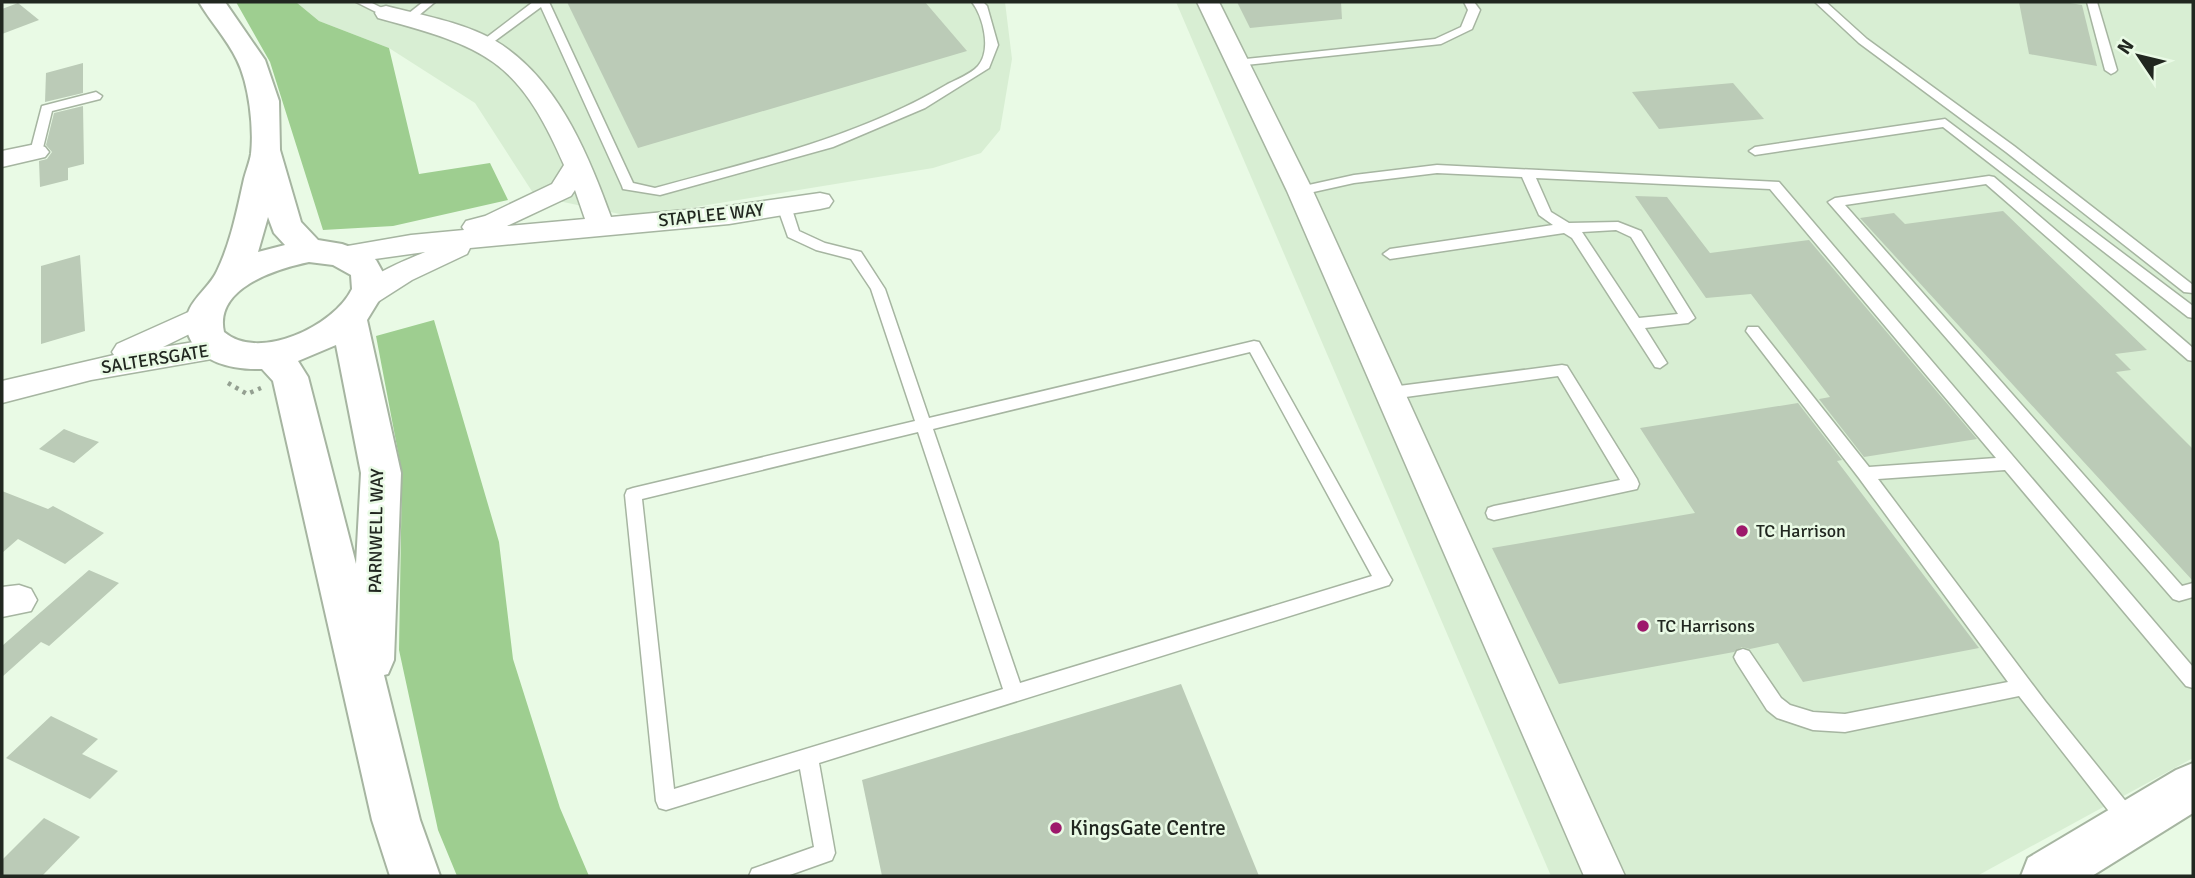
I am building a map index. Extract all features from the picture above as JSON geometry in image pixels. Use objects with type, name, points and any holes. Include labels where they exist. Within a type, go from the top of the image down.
[{"type":"street","points":[[212,2],[251,60],[264,101],[265,150],[248,233],[231,281]]},
{"type":"street","points":[[1208,2],[1300,191],[1605,876]]},
{"type":"street","points":[[397,16],[484,44],[514,64],[539,93],[577,165],[601,226]]},
{"type":"street","points":[[265,150],[286,225],[309,251]]},
{"type":"street","points":[[2,159],[36,152]]},
{"type":"street","name":"STAPLEE WAY","points":[[411,244],[494,222],[562,190],[577,165]]},
{"type":"street","name":"STAPLEE WAY","points":[[346,254],[411,244],[729,215],[820,201]]},
{"type":"street","name":"STAPLEE WAY","points":[[357,307],[402,273],[478,238]]},
{"type":"street","points":[[346,254],[309,251],[255,266],[231,281],[214,297],[204,315],[203,328],[208,340],[219,349],[243,355],[271,355],[300,347],[327,335],[357,307]]},
{"type":"street","name":"PARNWELL WAY","points":[[346,254],[366,270],[369,282],[357,307],[381,474],[369,704]]},
{"type":"street","name":"SALTERSGATE","points":[[91,369],[204,315]]},
{"type":"street","name":"SALTERSGATE","points":[[2,392],[91,369],[219,349]]},
{"type":"street","name":"PARNWELL WAY","points":[[271,355],[290,377],[396,820],[415,876]]},
{"type":"street","points":[[2046,876],[2193,786]]},
{"type":"lane","points":[[361,2],[397,16],[430,2]]},
{"type":"lane","points":[[484,44],[542,2],[628,186],[655,192],[829,144],[921,105],[973,75],[983,68],[992,45],[982,6],[978,2]]},
{"type":"lane","points":[[1236,63],[1437,42],[1466,29],[1475,10],[1469,2]]},
{"type":"lane","points":[[1820,2],[1863,41],[2010,149],[2191,288]]},
{"type":"lane","points":[[2092,2],[2111,70]]},
{"type":"lane","points":[[36,152],[46,109],[96,96]]},
{"type":"lane","points":[[1755,150],[1945,123],[2193,313]]},
{"type":"lane","points":[[1300,191],[1354,179],[1437,169],[1774,185],[2193,680]]},
{"type":"lane","points":[[1527,173],[1546,215],[1577,236],[1660,363]]},
{"type":"lane","points":[[2193,356],[1989,180],[1835,202],[2179,594],[2193,590]]},
{"type":"lane","points":[[784,206],[793,234],[821,247],[856,255],[878,289],[1014,693]]},
{"type":"lane","points":[[1390,254],[1565,228],[1618,226],[1636,234],[1688,318],[1635,324]]},
{"type":"lane","points":[[2169,294],[2191,288]]},
{"type":"lane","points":[[1753,331],[2130,823]]},
{"type":"lane","points":[[1254,346],[1382,580],[666,801],[633,495],[926,426],[1254,346]]},
{"type":"lane","points":[[1391,393],[1562,370],[1631,484],[1494,513]]},
{"type":"lane","points":[[1865,474],[2010,463]]},
{"type":"lane","points":[[1743,657],[1774,704],[1784,712],[1813,722],[1845,723],[2024,687]]},
{"type":"lane","points":[[759,876],[825,853],[808,757]]},
{"type":"shaded area","points":[[296,2],[1005,2],[1012,59],[1000,130],[981,153],[933,168],[634,217],[535,196],[475,103],[389,48],[319,21]]},
{"type":"shaded area","points":[[1176,2],[2193,2],[2193,758],[1977,876],[1551,876]]},
{"type":"green space","points":[[236,2],[296,2],[319,21],[389,48],[419,174],[490,163],[508,200],[393,226],[323,230],[270,62]]},
{"type":"green space","points":[[434,320],[499,542],[513,659],[560,808],[589,876],[457,876],[438,830],[399,650],[402,473],[376,336]]},
{"type":"building","points":[[567,2],[925,2],[967,51],[638,148]]},
{"type":"building","points":[[1237,2],[1341,2],[1342,19],[1250,28]]},
{"type":"building","points":[[2019,2],[2064,2],[2082,5],[2097,66],[2029,54]]},
{"type":"building","points":[[18,3],[39,20],[2,34],[2,9]]},
{"type":"building","points":[[83,63],[83,93],[45,102],[46,73]]},
{"type":"building","points":[[1733,83],[1764,119],[1659,129],[1632,92]]},
{"type":"building","points":[[83,106],[84,164],[68,168],[68,180],[40,187],[39,161],[47,159],[52,152],[46,145],[54,113]]},
{"type":"building","points":[[1635,196],[1667,197],[1710,253],[1809,240],[1977,439],[1864,457],[1819,399],[1830,397],[1751,294],[1706,298]]},
{"type":"building","points":[[2003,211],[2147,350],[2115,354],[2131,370],[2116,372],[2193,449],[2193,581],[1860,218],[1894,213],[1905,224]]},
{"type":"building","points":[[80,255],[85,331],[41,344],[41,266]]},
{"type":"building","name":"TC Harrison","points":[[1798,403],[1842,460],[1837,461],[1979,648],[1803,682],[1778,643],[1750,649],[1742,647],[1734,652],[1559,684],[1492,548],[1695,513],[1640,428]]},
{"type":"building","points":[[64,429],[99,442],[74,463],[39,449]]},
{"type":"building","points":[[2,491],[48,509],[53,506],[104,533],[65,564],[18,539],[2,553]]},
{"type":"building","points":[[89,570],[119,583],[49,646],[41,642],[2,677],[2,646]]},
{"type":"building","name":"KingsGate Centre","points":[[1181,684],[1259,876],[882,876],[862,780]]},
{"type":"building","points":[[51,716],[98,739],[82,754],[118,771],[90,799],[6,758]]},
{"type":"building","points":[[44,818],[80,837],[42,876],[2,876],[2,860]]},
{"type":"place","name":"TC Harrison","points":[[1742,531]]},
{"type":"place","name":"TC Harrisons","points":[[1643,626]]},
{"type":"place","name":"KingsGate Centre","points":[[1056,828]]}]
